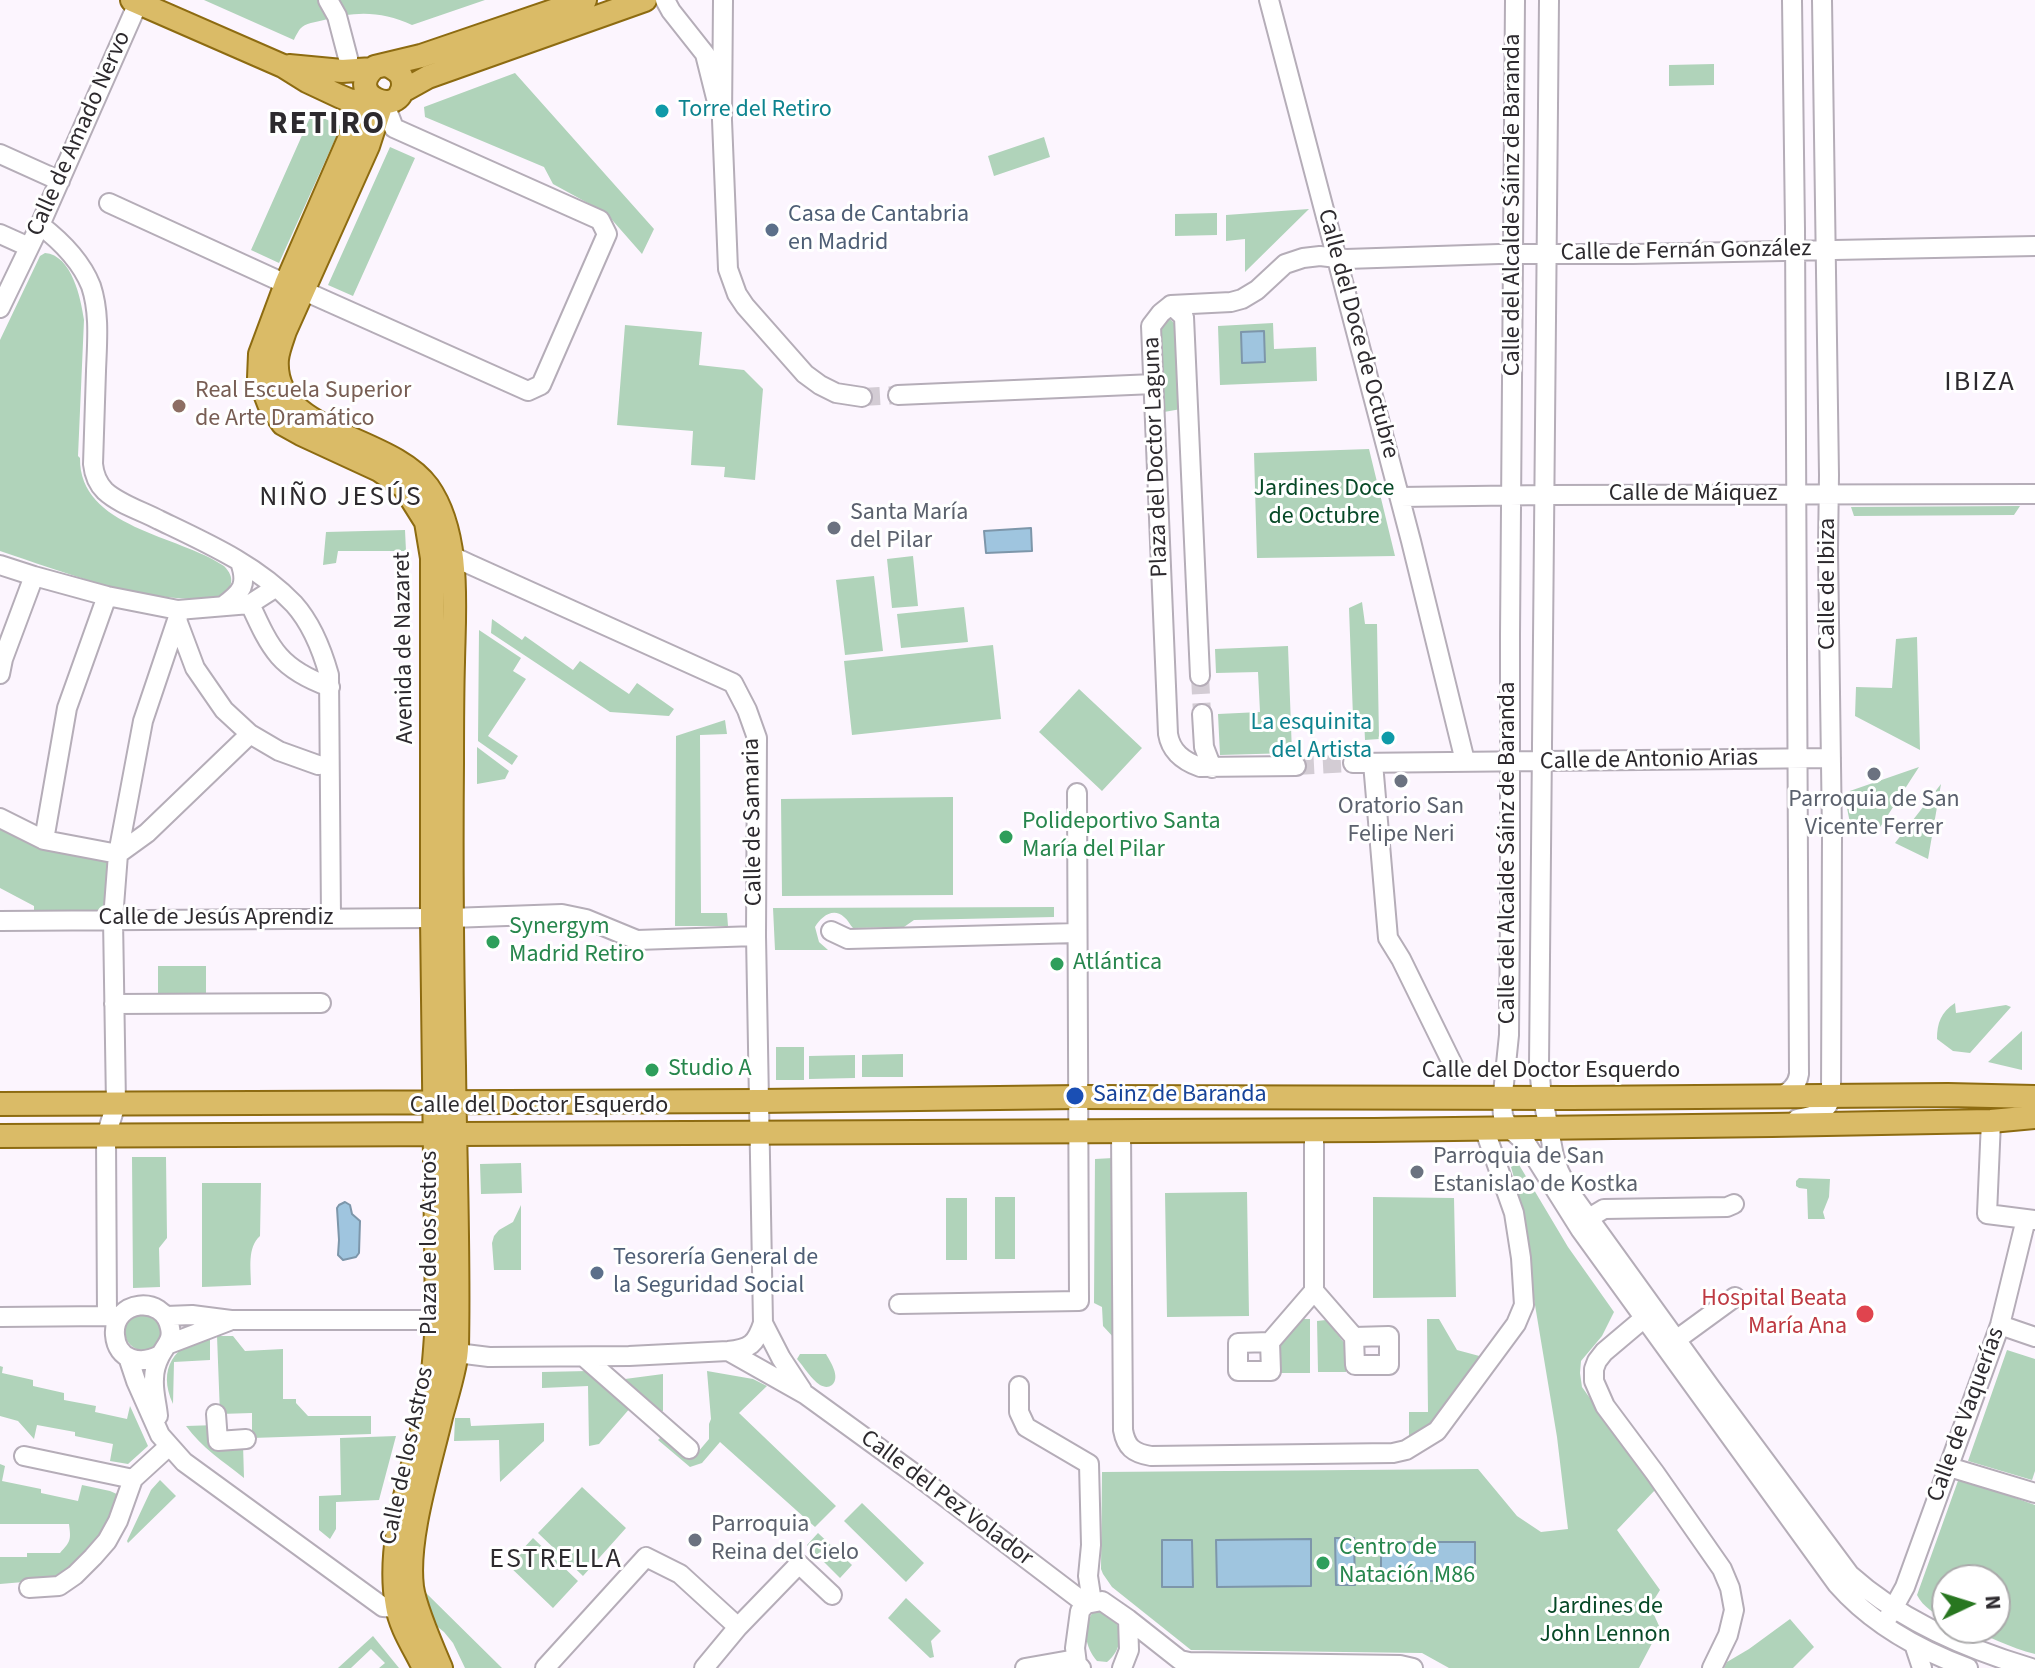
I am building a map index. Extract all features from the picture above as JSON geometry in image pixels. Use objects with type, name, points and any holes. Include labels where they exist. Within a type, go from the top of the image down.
[{"type":"main road","points":[[283,66],[342,71],[380,67],[585,0]]},
{"type":"main road","points":[[135,1],[283,66],[351,101],[383,99],[428,77],[645,0]]},
{"type":"main road","points":[[380,67],[367,76],[366,89],[383,99]]},
{"type":"main road","points":[[380,67],[398,72],[403,83],[383,99]]},
{"type":"main road","name":"Avenida de Nazaret","points":[[383,99],[350,137],[294,287],[277,357],[280,384],[292,404],[312,420],[402,463],[427,485],[443,517],[442,557],[454,612],[442,916],[445,1102]]},
{"type":"main road","name":"Calle del Doctor Esquerdo","points":[[0,1104],[1078,1097],[2032,1096]]},
{"type":"main road","points":[[1314,1098],[1314,1130]]},
{"type":"main road","points":[[445,1102],[445,1133]]},
{"type":"main road","name":"Calle del Doctor Esquerdo","points":[[0,1136],[1314,1130],[2029,1122]]},
{"type":"main road","name":"Plaza de los Astros","points":[[445,1133],[457,1297],[457,1353]]},
{"type":"main road","name":"Plaza de los Astros","points":[[437,1320],[445,1133]]},
{"type":"main road","name":"Calle de los Astros","points":[[397,1608],[394,1567],[403,1500],[433,1378],[437,1320]]},
{"type":"main road","name":"Calle de los Astros","points":[[434,1666],[413,1596],[411,1561],[418,1516],[457,1353]]},
{"type":"main road","points":[[397,1608],[434,1666]]},
{"type":"street","points":[[328,0],[337,16],[348,58]]},
{"type":"street","points":[[665,0],[705,54],[722,120]]},
{"type":"street","points":[[723,0],[722,120],[728,269],[737,294],[805,374],[836,393],[862,397]]},
{"type":"street","name":"Calle del Doce de Octubre","points":[[1269,0],[1400,497],[1465,761]]},
{"type":"street","name":"Calle del Alcalde Sáinz de Baranda","points":[[1515,0],[1509,1035],[1503,1116],[1509,1128],[1526,1143],[1562,1202],[1649,1313],[1676,1340],[1850,1575],[1863,1587],[1931,1628]]},
{"type":"street","name":"Calle del Alcalde Sáinz de Baranda","points":[[1549,0],[1539,1065],[1548,1128],[1559,1171],[1569,1191],[1649,1313],[1837,1584],[1851,1600],[1914,1644],[1932,1663]]},
{"type":"street","name":"Calle de Ibiza","points":[[1778,1098],[1791,1091],[1799,1074],[1792,0]]},
{"type":"street","name":"Calle de Ibiza","points":[[1822,0],[1829,495],[1831,1096]]},
{"type":"street","name":"Calle de Amado Nervo","points":[[0,308],[60,181],[135,1]]},
{"type":"street","points":[[696,41],[723,35]]},
{"type":"street","points":[[109,203],[528,391],[541,385],[607,234],[600,220],[394,128],[383,99]]},
{"type":"street","points":[[0,154],[60,181]]},
{"type":"street","points":[[40,225],[55,236],[78,262],[90,285],[95,305],[93,464],[99,484],[115,498],[212,545],[275,588],[306,619],[324,656],[330,687],[331,918]]},
{"type":"street","points":[[0,234],[29,247]]},
{"type":"street","name":"Calle de Fernán González","points":[[1171,305],[1242,299],[1294,260],[1320,256],[2035,246]]},
{"type":"street","name":"Plaza del Doctor Laguna","points":[[1200,676],[1184,317],[1171,305],[1151,326],[1168,734],[1170,745],[1187,762],[1212,768]]},
{"type":"street","points":[[898,395],[1154,384]]},
{"type":"street","name":"Calle de Máiquez","points":[[1400,497],[2035,494]]},
{"type":"street","name":"Calle de Samaria","points":[[442,557],[733,683],[757,738],[756,936],[761,1132]]},
{"type":"street","points":[[223,606],[237,596],[243,585],[245,575],[240,562]]},
{"type":"street","points":[[0,565],[178,615],[250,604],[275,588]]},
{"type":"street","points":[[0,674],[34,576]]},
{"type":"street","points":[[44,840],[67,708],[107,596]]},
{"type":"street","points":[[1162,598],[1196,596]]},
{"type":"street","points":[[250,604],[265,638],[277,655],[303,676],[330,687]]},
{"type":"street","points":[[178,615],[195,668],[224,710],[250,734],[279,751],[318,765]]},
{"type":"street","points":[[178,615],[143,721],[118,854],[113,919],[116,1104],[106,1136],[112,1318],[121,1351],[139,1361],[150,1360],[231,1320]]},
{"type":"street","points":[[1202,714],[1204,747],[1212,768],[1296,766]]},
{"type":"street","points":[[0,818],[44,840],[118,854],[147,833],[250,734]]},
{"type":"street","name":"Calle de Antonio Arias","points":[[1353,763],[1831,758]]},
{"type":"street","points":[[1373,763],[1388,938],[1455,1069]]},
{"type":"street","points":[[899,1304],[1079,1301],[1077,793]]},
{"type":"street","points":[[124,823],[134,832],[147,833]]},
{"type":"street","name":"Calle de Jesús Aprendiz","points":[[0,921],[562,914],[586,919],[637,940],[756,936]]},
{"type":"street","points":[[831,931],[848,939],[1077,933]]},
{"type":"street","points":[[114,1004],[321,1003]]},
{"type":"street","points":[[1772,1125],[1822,1112],[1831,1096]]},
{"type":"street","points":[[1991,1121],[1987,1214],[2031,1220]]},
{"type":"street","points":[[1121,1130],[1124,1440],[1129,1449],[1139,1454],[1165,1456],[1393,1453],[1406,1450],[1437,1431],[1516,1324],[1524,1305],[1514,1213],[1484,1128]]},
{"type":"street","points":[[1270,1342],[1314,1291],[1314,1130]]},
{"type":"street","name":"Calle del Pez Volador","points":[[761,1132],[763,1323],[781,1358],[806,1395]]},
{"type":"street","points":[[1589,1218],[1604,1209],[1727,1207],[1734,1204]]},
{"type":"street","name":"Calle de Vaquerías","points":[[1894,1607],[1905,1587],[2000,1325],[2031,1220]]},
{"type":"street","points":[[1314,1291],[1354,1337]]},
{"type":"street","points":[[166,1316],[192,1315],[231,1320],[437,1320],[447,1315],[457,1297]]},
{"type":"street","points":[[1676,1340],[1735,1297]]},
{"type":"street","points":[[0,1317],[112,1318],[135,1305],[146,1304],[166,1316],[171,1330],[154,1379],[164,1441],[133,1479],[118,1521],[93,1557],[59,1586],[29,1588]]},
{"type":"street","points":[[1649,1313],[1604,1352],[1594,1369],[1594,1381],[1605,1406],[1722,1569],[1730,1588],[1734,1610],[1728,1635],[1712,1668]]},
{"type":"street","points":[[437,1320],[445,1340],[457,1353],[489,1357],[728,1351],[753,1344],[763,1323]]},
{"type":"street","points":[[2000,1325],[2035,1337]]},
{"type":"street","name":"Calle del Pez Volador","points":[[728,1351],[806,1395],[1089,1603],[1102,1601],[1180,1660],[1400,1665],[1413,1668]]},
{"type":"street","points":[[128,1357],[164,1441],[195,1470],[383,1607],[397,1608]]},
{"type":"street","points":[[584,1357],[689,1449]]},
{"type":"street","points":[[1019,1386],[1019,1412],[1026,1427],[1089,1464],[1091,1545],[1089,1603],[1080,1611],[1075,1640],[1078,1663],[1025,1668]]},
{"type":"street","points":[[216,1414],[218,1441],[246,1439]]},
{"type":"street","points":[[24,1456],[133,1479]]},
{"type":"street","points":[[1949,1467],[2035,1493]]},
{"type":"street","points":[[545,1668],[646,1557],[680,1574],[738,1627]]},
{"type":"street","points":[[704,1668],[738,1627],[799,1564],[832,1595]]},
{"type":"street","points":[[1883,1625],[1894,1607]]},
{"type":"street","points":[[1122,1668],[1129,1650],[1128,1619]]},
{"type":"street","points":[[1944,1644],[1932,1663],[1968,1668]]},
{"type":"street","name":"Calle del Alcalde Sáinz de Baranda","points":[[1963,1644],[2031,1668]]},
{"type":"green space","points":[[204,0],[485,0],[412,25],[379,15],[335,17],[305,25],[294,40]]},
{"type":"green space","points":[[1714,64],[1714,85],[1669,86],[1669,65]]},
{"type":"green space","points":[[515,73],[654,229],[642,254],[606,213],[553,184],[544,167],[425,117],[424,107]]},
{"type":"green space","points":[[312,113],[341,126],[279,263],[251,250]]},
{"type":"green space","points":[[1044,137],[1050,157],[994,176],[988,156]]},
{"type":"green space","points":[[390,147],[415,158],[353,296],[328,285]]},
{"type":"green space","points":[[1309,209],[1245,272],[1245,239],[1226,241],[1226,215]]},
{"type":"green space","points":[[1217,213],[1217,235],[1175,236],[1175,214]]},
{"type":"green space","points":[[45,253],[62,261],[74,279],[83,311],[78,456],[84,481],[96,500],[113,515],[224,566],[231,583],[221,598],[164,597],[136,592],[81,578],[0,551],[0,340],[40,256]]},
{"type":"green space","points":[[1168,317],[1176,325],[1181,409],[1164,412],[1160,325]]},
{"type":"green space","points":[[1273,323],[1274,349],[1316,347],[1317,381],[1220,385],[1218,326]]},
{"type":"green space","points":[[625,325],[702,332],[699,365],[744,370],[763,389],[755,480],[724,477],[725,467],[691,465],[693,431],[617,425]]},
{"type":"green space","name":"Jardines Doce de Octubre","points":[[1369,449],[1395,556],[1257,558],[1254,453]]},
{"type":"green space","points":[[2020,506],[2014,515],[1854,516],[1851,507]]},
{"type":"green space","points":[[405,530],[406,551],[338,551],[336,563],[323,565],[326,532]]},
{"type":"green space","points":[[913,556],[918,606],[892,608],[887,559]]},
{"type":"green space","points":[[874,576],[883,651],[845,655],[836,580]]},
{"type":"green space","points":[[1362,602],[1365,624],[1377,624],[1379,739],[1365,740],[1364,718],[1353,717],[1349,608]]},
{"type":"green space","points":[[964,607],[968,642],[901,648],[897,614]]},
{"type":"green space","points":[[492,619],[522,640],[525,636],[573,670],[580,661],[629,694],[637,683],[674,709],[669,716],[610,712],[491,633]]},
{"type":"green space","points":[[479,630],[521,658],[513,671],[526,679],[488,736],[518,756],[512,765],[478,741]]},
{"type":"green space","points":[[1917,637],[1920,750],[1855,716],[1856,687],[1892,688],[1896,639]]},
{"type":"green space","points":[[993,645],[1001,719],[852,735],[844,661]]},
{"type":"green space","points":[[1288,646],[1292,753],[1220,755],[1218,714],[1260,712],[1258,672],[1216,673],[1215,649]]},
{"type":"green space","points":[[1079,689],[1142,748],[1102,791],[1039,732]]},
{"type":"green space","points":[[725,720],[727,734],[700,735],[701,913],[727,913],[728,926],[675,926],[676,736]]},
{"type":"green space","points":[[477,747],[509,771],[505,779],[477,784]]},
{"type":"green space","points":[[1919,767],[1875,835],[1851,828],[1844,793]]},
{"type":"green space","points":[[1941,784],[1928,859],[1895,843]]},
{"type":"green space","points":[[953,797],[953,895],[782,896],[781,799]]},
{"type":"green space","points":[[0,826],[115,856],[110,913],[34,910],[34,906],[0,888]]},
{"type":"green space","points":[[1054,907],[1054,917],[914,920],[904,927],[853,928],[840,914],[832,913],[815,927],[819,942],[828,950],[775,950],[773,908]]},
{"type":"green space","points":[[158,966],[206,966],[206,993],[158,993]]},
{"type":"green space","points":[[1955,1003],[1956,1013],[2006,1005],[2011,1007],[1970,1053],[1953,1051],[1937,1039],[1941,1018]]},
{"type":"green space","points":[[2022,1031],[2022,1070],[1988,1062]]},
{"type":"green space","points":[[776,1047],[804,1047],[804,1080],[776,1080]]},
{"type":"green space","points":[[903,1054],[903,1077],[862,1077],[862,1055]]},
{"type":"green space","points":[[855,1055],[855,1078],[809,1079],[809,1056]]},
{"type":"green space","points":[[132,1157],[166,1157],[167,1238],[159,1248],[160,1287],[133,1288]]},
{"type":"green space","points":[[1113,1158],[1115,1339],[1103,1326],[1102,1307],[1094,1303],[1095,1159]]},
{"type":"green space","points":[[521,1163],[522,1193],[481,1194],[480,1164]]},
{"type":"green space","name":"Centro de Natación M86","points":[[1518,1163],[1568,1247],[1614,1312],[1602,1336],[1581,1361],[1580,1373],[1582,1387],[1655,1490],[1617,1530],[1660,1590],[1650,1606],[1660,1628],[1639,1668],[1449,1668],[1422,1653],[1191,1650],[1112,1587],[1101,1569],[1102,1472],[1478,1469],[1517,1516],[1541,1532],[1568,1529],[1557,1437],[1519,1196],[1511,1167]]},
{"type":"green space","points":[[1799,1178],[1830,1179],[1829,1197],[1823,1212],[1825,1219],[1808,1219],[1807,1189],[1796,1186]]},
{"type":"green space","points":[[202,1183],[261,1183],[260,1236],[251,1252],[251,1285],[202,1287]]},
{"type":"green space","points":[[1247,1192],[1249,1316],[1167,1317],[1165,1193]]},
{"type":"green space","points":[[995,1197],[1015,1197],[1015,1259],[995,1259]]},
{"type":"green space","points":[[1373,1197],[1454,1198],[1456,1297],[1373,1298]]},
{"type":"green space","points":[[946,1198],[967,1198],[967,1260],[946,1260]]},
{"type":"green space","points":[[521,1205],[521,1270],[494,1270],[494,1236],[513,1222]]},
{"type":"green space","points":[[143,1314],[156,1319],[161,1332],[156,1345],[143,1350],[130,1345],[125,1332],[130,1319]]},
{"type":"green space","points":[[1302,1319],[1310,1319],[1310,1373],[1278,1373],[1279,1346]]},
{"type":"green space","points":[[1427,1319],[1439,1319],[1457,1350],[1483,1357],[1438,1420],[1409,1439],[1409,1412],[1428,1412]]},
{"type":"green space","points":[[1326,1320],[1346,1345],[1346,1372],[1318,1372],[1317,1321]]},
{"type":"green space","points":[[210,1336],[210,1360],[174,1362],[173,1404],[167,1380],[172,1360],[187,1345]]},
{"type":"green space","points":[[217,1336],[233,1336],[245,1351],[283,1349],[283,1399],[296,1399],[308,1416],[371,1416],[371,1434],[252,1438],[252,1413],[220,1414]]},
{"type":"green space","points":[[2007,1350],[2035,1359],[2035,1471],[2032,1480],[1968,1461]]},
{"type":"green space","points":[[800,1354],[826,1354],[835,1374],[832,1385],[823,1386],[814,1380],[797,1359]]},
{"type":"green space","points":[[0,1366],[3,1367],[2,1373],[33,1380],[33,1386],[64,1393],[64,1400],[96,1406],[95,1412],[127,1419],[130,1406],[148,1446],[128,1464],[110,1461],[113,1444],[75,1436],[75,1432],[37,1425],[34,1439],[18,1421],[0,1416]]},
{"type":"green space","points":[[588,1371],[631,1407],[599,1444],[589,1446],[588,1386],[542,1388],[542,1372]]},
{"type":"green space","points":[[707,1371],[753,1379],[767,1386],[739,1413],[836,1506],[815,1527],[720,1442],[702,1463],[690,1467],[658,1440],[663,1435],[692,1459],[709,1439],[711,1419]]},
{"type":"green space","points":[[663,1374],[663,1411],[658,1411],[625,1379]]},
{"type":"green space","points":[[455,1418],[470,1418],[471,1426],[544,1423],[544,1441],[500,1482],[499,1440],[454,1441]]},
{"type":"green space","points":[[217,1425],[243,1444],[244,1478],[206,1448],[186,1426]]},
{"type":"green space","points":[[396,1436],[379,1500],[336,1502],[336,1529],[330,1539],[319,1530],[319,1496],[341,1495],[340,1438]]},
{"type":"green space","points":[[0,1464],[5,1466],[2,1481],[41,1489],[41,1493],[78,1501],[82,1485],[119,1495],[90,1548],[59,1579],[0,1584],[0,1557],[60,1553],[68,1543],[70,1534],[69,1524],[0,1524]]},
{"type":"green space","points":[[1959,1478],[2035,1505],[2035,1654],[2007,1644],[2011,1644],[2011,1564],[1931,1564],[1931,1611],[1917,1595]]},
{"type":"green space","points":[[160,1480],[176,1496],[128,1543],[151,1490]]},
{"type":"green space","points":[[582,1487],[626,1528],[583,1576],[538,1533]]},
{"type":"green space","points":[[862,1503],[924,1563],[906,1582],[844,1521]]},
{"type":"green space","points":[[818,1533],[852,1565],[840,1578],[807,1545]]},
{"type":"green space","points":[[533,1538],[578,1581],[553,1608],[508,1565]]},
{"type":"green space","points":[[424,1591],[502,1668],[465,1668],[453,1643],[433,1623],[427,1612]]},
{"type":"green space","points":[[906,1598],[941,1631],[931,1641],[934,1657],[930,1658],[888,1618]]},
{"type":"green space","points":[[1100,1610],[1112,1617],[1120,1635],[1118,1647],[1107,1662],[1097,1661],[1086,1636],[1090,1617],[1094,1611]]},
{"type":"green space","points":[[1790,1619],[1814,1647],[1793,1668],[1724,1668],[1727,1662]]},
{"type":"green space","points":[[373,1636],[399,1668],[379,1668],[385,1663],[371,1649],[351,1668],[338,1668]]},
{"type":"water","points":[[1264,331],[1265,362],[1242,363],[1241,332]]},
{"type":"water","points":[[1031,528],[1032,551],[986,553],[984,531]]},
{"type":"water","points":[[345,1202],[360,1221],[359,1253],[356,1257],[343,1260],[338,1255],[337,1208]]},
{"type":"water","points":[[1335,1538],[1354,1538],[1355,1585],[1336,1585]]},
{"type":"water","points":[[1311,1539],[1311,1586],[1217,1587],[1216,1540]]},
{"type":"water","points":[[1162,1540],[1192,1540],[1193,1587],[1162,1587]]},
{"type":"water","points":[[1381,1542],[1475,1542],[1475,1581],[1381,1581]]},
{"type":"tunnel","points":[[862,397],[898,395]]},
{"type":"tunnel","points":[[1200,676],[1202,714]]},
{"type":"tunnel","points":[[1296,766],[1353,763]]},
{"type":"place","name":"Torre del Retiro","points":[[662,111]]},
{"type":"place","name":"Casa de Cantabria en Madrid","points":[[772,230]]},
{"type":"place","name":"Real Escuela Superior de Arte Dramático","points":[[179,406]]},
{"type":"place","name":"Santa María del Pilar","points":[[834,528]]},
{"type":"place","name":"La esquinita del Artista","points":[[1388,738]]},
{"type":"place","name":"Parroquia de San Vicente Ferrer","points":[[1874,774]]},
{"type":"place","name":"Oratorio San Felipe Neri","points":[[1401,781]]},
{"type":"place","name":"Polideportivo Santa María del Pilar","points":[[1006,837]]},
{"type":"place","name":"Synergym Madrid Retiro","points":[[493,942]]},
{"type":"place","name":"Atlántica","points":[[1057,964]]},
{"type":"place","name":"Studio A","points":[[652,1070]]},
{"type":"place","name":"Sainz de Baranda","points":[[1075,1096]]},
{"type":"place","name":"Parroquia de San Estanislao de Kostka","points":[[1417,1172]]},
{"type":"place","name":"Tesorería General de la Seguridad Social","points":[[597,1273]]},
{"type":"place","name":"Hospital Beata María Ana","points":[[1865,1314]]},
{"type":"place","name":"Parroquia Reina del Cielo","points":[[695,1540]]},
{"type":"place","name":"Centro de Natación M86","points":[[1323,1563]]},
{"type":"district","name":"RETIRO","points":[[327,126]]},
{"type":"district","name":"IBIZA","points":[[1980,384]]},
{"type":"district","name":"NIÑO JESÚS","points":[[341,499]]},
{"type":"district","name":"ESTRELLA","points":[[556,1561]]},
{"type":"park label","name":"Jardines de John Lennon","points":[[1605,1622]]}]
